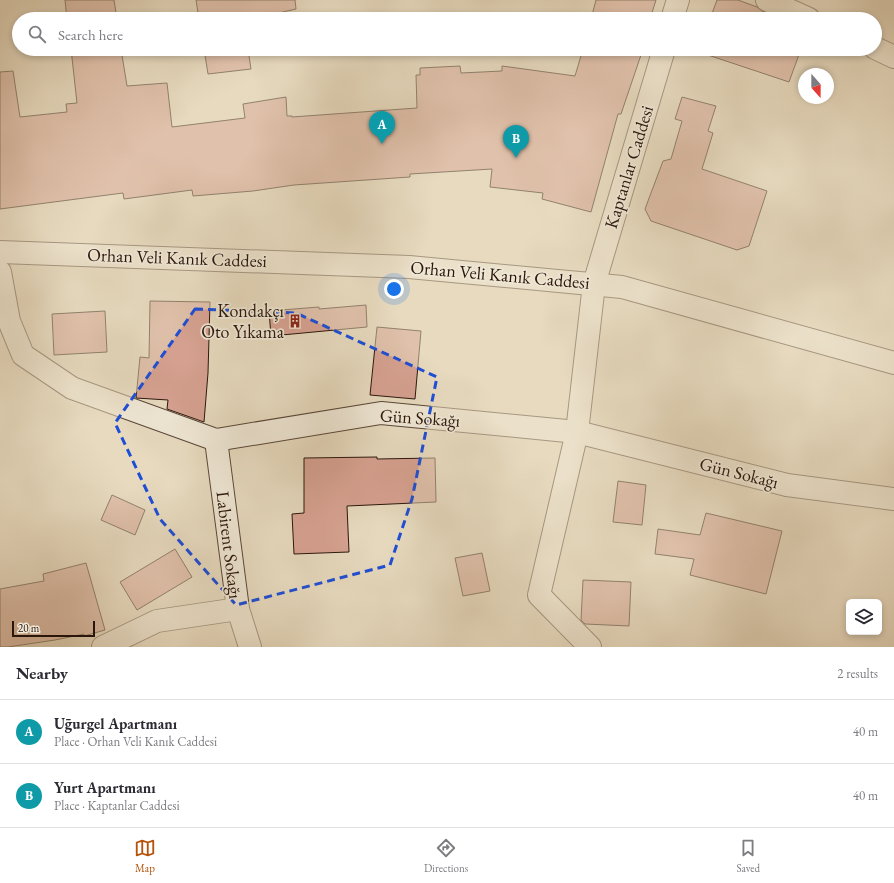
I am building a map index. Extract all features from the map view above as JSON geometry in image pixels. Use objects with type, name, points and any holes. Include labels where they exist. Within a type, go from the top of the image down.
[{"type":"street","points":[[674,12],[678,0]]},
{"type":"street","points":[[767,0],[794,12]]},
{"type":"street","points":[[882,51],[894,57]]},
{"type":"street","name":"Kaptanlar Caddesi","points":[[590,647],[539,596],[577,432],[594,284],[662,56]]},
{"type":"street","name":"Orhan Veli Kanık Caddesi","points":[[0,252],[409,267],[622,287],[894,363]]},
{"type":"street","name":"Gün Sokağı","points":[[0,272],[9,321],[23,355],[72,388],[216,440],[381,413],[577,432],[787,485],[894,499]]},
{"type":"street","name":"Labirent Sokağı","points":[[216,440],[238,609],[250,647]]},
{"type":"street","points":[[103,647],[157,621],[238,609]]},
{"type":"highlighted area","points":[[195,309],[296,313],[437,377],[412,499],[390,565],[236,605],[160,519],[115,423]]},
{"type":"building","points":[[65,0],[114,0],[116,12],[66,12]]},
{"type":"building","points":[[196,0],[295,0],[296,9],[283,12],[198,12]]},
{"type":"building","points":[[596,0],[656,0],[652,12],[593,12]]},
{"type":"building","points":[[717,0],[738,0],[757,7],[764,12],[713,12]]},
{"type":"building","points":[[72,56],[122,56],[127,86],[167,83],[172,127],[245,118],[243,104],[286,97],[287,116],[292,117],[417,108],[416,75],[420,75],[420,68],[460,66],[461,73],[502,71],[502,66],[575,76],[581,56],[641,56],[621,114],[618,114],[591,212],[542,199],[543,193],[490,187],[492,169],[410,174],[410,177],[294,185],[253,191],[193,196],[192,190],[124,199],[123,193],[0,209],[0,72],[13,71],[20,117],[67,112],[66,104],[77,103]]},
{"type":"building","points":[[205,56],[249,56],[251,69],[208,74]]},
{"type":"building","points":[[711,56],[798,56],[789,82]]},
{"type":"building","points":[[682,97],[716,106],[708,131],[713,133],[702,169],[767,191],[749,246],[737,250],[651,221],[645,209],[663,161],[671,159],[682,121],[675,119]]},
{"type":"building","points":[[150,301],[210,302],[208,373],[204,422],[167,409],[168,400],[136,398],[140,357],[149,358]]},
{"type":"building","points":[[366,305],[367,327],[271,336],[269,311]]},
{"type":"building","points":[[105,311],[107,352],[54,355],[52,314]]},
{"type":"building","points":[[377,327],[421,331],[415,399],[370,395]]},
{"type":"building","points":[[377,457],[377,459],[435,458],[436,502],[347,506],[349,552],[294,554],[292,514],[304,513],[304,458]]},
{"type":"building","points":[[618,481],[646,485],[642,525],[613,522]]},
{"type":"building","points":[[112,495],[145,510],[135,535],[101,520]]},
{"type":"building","points":[[706,513],[782,531],[766,594],[690,575],[694,559],[655,554],[658,529],[700,535]]},
{"type":"building","points":[[175,549],[192,577],[137,610],[120,582]]},
{"type":"building","points":[[482,553],[490,591],[463,596],[455,558]]},
{"type":"building","points":[[86,563],[105,630],[84,636],[84,634],[55,640],[0,647],[0,589],[44,581],[43,574]]},
{"type":"building","points":[[583,580],[631,582],[629,626],[585,624],[581,620]]},
{"type":"place","name":"Uḡurgel Apartmanı","points":[[382,144]]},
{"type":"place","name":"Yurt Apartmanı","points":[[516,158]]},
{"type":"place","name":"Kondakçı Oto Yıkama","points":[[295,321]]}]
